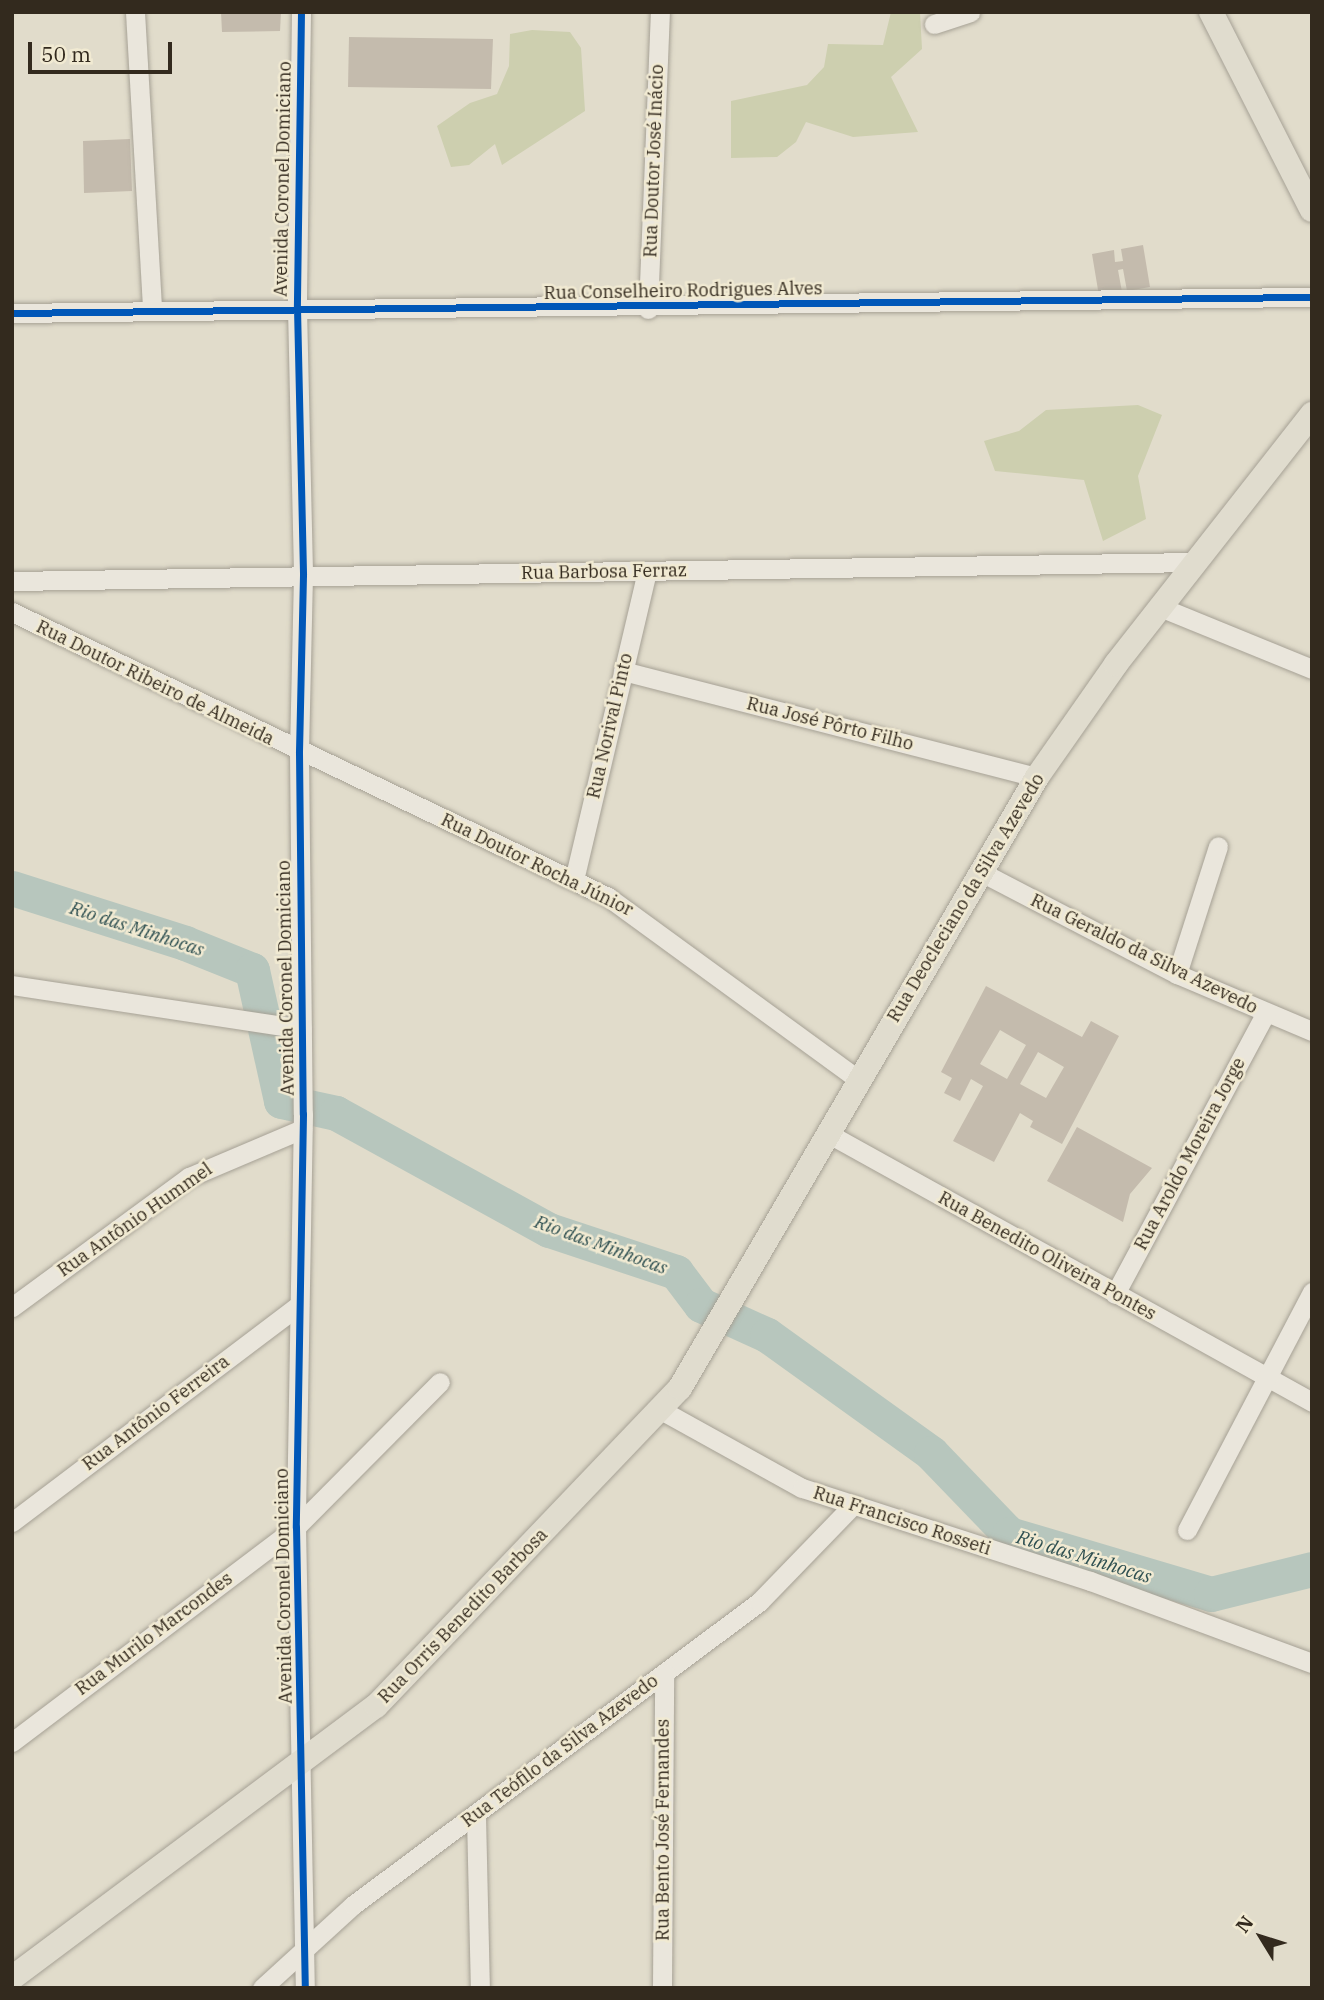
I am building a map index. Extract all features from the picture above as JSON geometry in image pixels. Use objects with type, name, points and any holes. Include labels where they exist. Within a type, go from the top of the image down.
[{"type":"main road","points":[[1211,12],[1312,210]]},
{"type":"main road","name":"Rua Deocleciano da Silva Azevedo","points":[[662,1410],[712,1338],[744,1285],[979,871],[1037,777],[1160,607],[1312,414]]},
{"type":"main road","name":"Rua Orris Benedito Barbosa","points":[[12,1978],[301,1765],[425,1659],[662,1410]]},
{"type":"street","points":[[135,12],[152,308]]},
{"type":"street","name":"Avenida Coronel Domiciano","points":[[301,12],[297,309],[303,575],[299,753],[303,1122],[296,1527],[305,1988]]},
{"type":"street","name":"Rua Doutor José Inácio","points":[[648,309],[660,12]]},
{"type":"street","points":[[934,24],[970,12]]},
{"type":"street","name":"Rua Conselheiro Rodrigues Alves","points":[[12,313],[152,308],[648,309],[1312,297]]},
{"type":"street","name":"Rua Barbosa Ferraz","points":[[12,582],[1195,562]]},
{"type":"street","name":"Rua Norival Pinto","points":[[574,880],[647,572]]},
{"type":"street","points":[[1160,607],[1312,669]]},
{"type":"street","name":"Rua Doutor Ribeiro de Almeida","points":[[12,612],[299,753]]},
{"type":"street","name":"Rua José Pôrto Filho","points":[[623,671],[1037,777]]},
{"type":"street","name":"Rua Doutor Rocha Júnior","points":[[299,753],[574,880],[643,918],[859,1080]]},
{"type":"street","points":[[1177,974],[1218,846]]},
{"type":"street","name":"Rua Geraldo da Silva Azevedo","points":[[979,871],[1177,974],[1265,1014],[1312,1031]]},
{"type":"street","points":[[12,985],[302,1029]]},
{"type":"street","name":"Rua Aroldo Moreira Jorge","points":[[1115,1294],[1265,1014]]},
{"type":"street","name":"Rua Antônio Hummel","points":[[12,1307],[189,1177],[303,1122]]},
{"type":"street","name":"Rua Benedito Oliveira Pontes","points":[[829,1134],[1312,1402]]},
{"type":"street","points":[[1187,1530],[1312,1292]]},
{"type":"street","name":"Rua Antônio Ferreira","points":[[12,1522],[299,1305]]},
{"type":"street","name":"Rua Murilo Marcondes","points":[[12,1742],[296,1527],[440,1382]]},
{"type":"street","name":"Rua Francisco Rosseti","points":[[662,1410],[761,1468],[851,1507],[1090,1581],[1312,1663]]},
{"type":"street","name":"Rua Teófilo da Silva Azevedo","points":[[262,1988],[306,1942],[787,1579],[851,1507]]},
{"type":"street","name":"Rua Bento José Fernandes","points":[[662,1988],[664,1673]]},
{"type":"street","points":[[476,1816],[480,1988]]},
{"type":"green space","points":[[891,12],[920,12],[922,49],[891,77],[918,132],[853,137],[806,122],[796,142],[777,157],[731,158],[731,101],[807,85],[824,67],[828,44],[883,45]]},
{"type":"green space","points":[[532,30],[570,32],[581,48],[585,111],[502,165],[495,144],[469,165],[451,167],[437,126],[470,103],[497,94],[509,66],[510,34]]},
{"type":"green space","points":[[1138,405],[1162,415],[1138,476],[1146,519],[1103,541],[1084,480],[995,471],[984,441],[1019,431],[1046,410]]},
{"type":"building","points":[[221,12],[281,12],[280,31],[222,32]]},
{"type":"building","points":[[349,37],[493,39],[491,89],[348,87]]},
{"type":"building","points":[[130,139],[132,191],[84,193],[83,141]]},
{"type":"building","points":[[1143,245],[1150,287],[1127,291],[1123,269],[1118,270],[1122,292],[1099,296],[1092,254],[1114,250],[1115,262],[1123,261],[1121,249]]},
{"type":"building","points":[[986,986],[1082,1037],[1091,1021],[1119,1036],[1062,1144],[1030,1127],[1033,1121],[1020,1113],[994,1162],[953,1141],[983,1086],[971,1079],[960,1101],[944,1093],[952,1078],[941,1072]],"holes":[[[1000,1030],[1026,1045],[1007,1079],[980,1064]],[[1038,1052],[1064,1067],[1046,1098],[1020,1084]]]},
{"type":"building","points":[[1077,1127],[1152,1168],[1130,1194],[1123,1222],[1047,1181]]},
{"type":"waterway","name":"Rio das Minhocas","points":[[12,888],[185,943],[252,970],[281,1101],[336,1113],[549,1230],[676,1272],[701,1305],[767,1335],[931,1453],[1009,1534],[1211,1594],[1312,1569]]},
{"type":"cycle path","points":[[301,12],[297,308],[303,575],[299,753],[303,1114],[296,1527],[305,1988]]},
{"type":"cycle path","points":[[12,313],[1312,297]]}]
